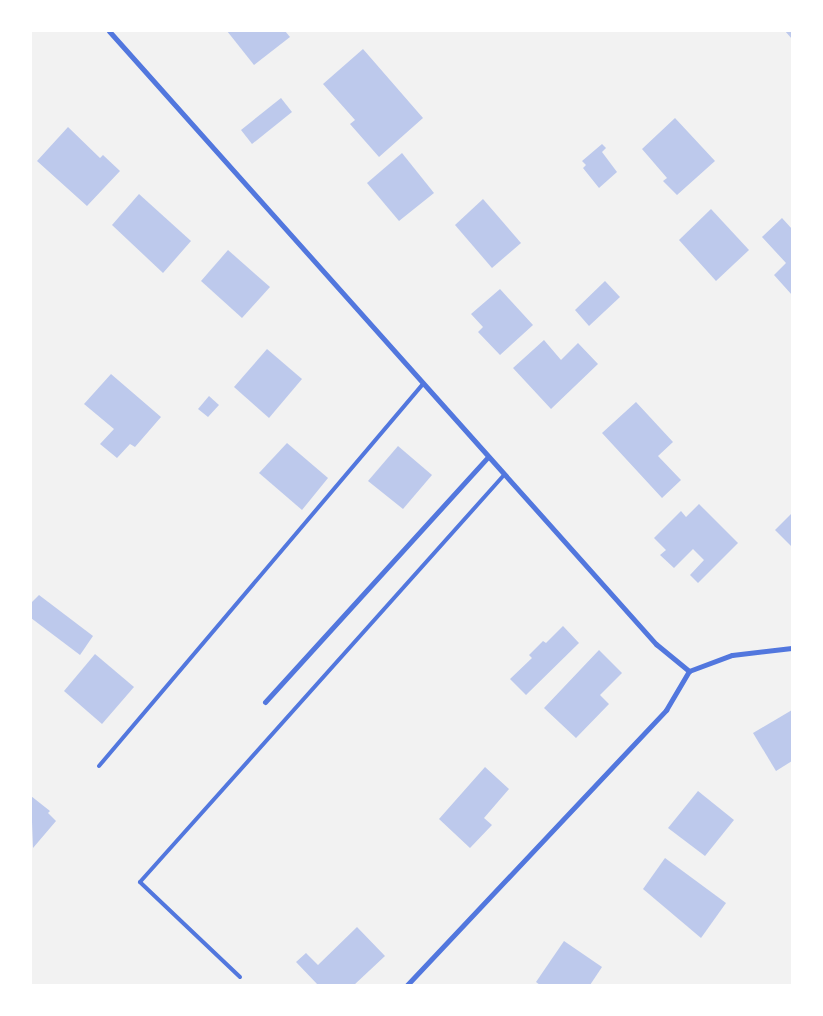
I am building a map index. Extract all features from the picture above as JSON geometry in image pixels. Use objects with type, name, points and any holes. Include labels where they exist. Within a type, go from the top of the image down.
[{"type":"street","points":[[109,31],[656,644],[689,672]]},
{"type":"street","points":[[265,702],[488,457]]},
{"type":"street","points":[[407,985],[666,710],[689,672],[732,655],[792,648]]},
{"type":"lane","points":[[99,766],[423,384]]},
{"type":"lane","points":[[240,978],[140,882],[504,475]]},
{"type":"building","points":[[227,31],[285,31],[290,37],[254,65]]},
{"type":"building","points":[[785,31],[792,31],[792,39]]},
{"type":"building","points":[[363,49],[423,118],[379,157],[350,124],[355,120],[323,84]]},
{"type":"building","points":[[281,98],[292,112],[252,144],[241,130]]},
{"type":"building","points":[[675,118],[715,161],[677,195],[663,181],[667,178],[642,149]]},
{"type":"building","points":[[68,127],[100,158],[103,155],[120,171],[87,206],[37,161]]},
{"type":"building","points":[[602,144],[606,148],[602,152],[617,172],[599,188],[583,168],[586,165],[582,161]]},
{"type":"building","points":[[402,153],[434,193],[399,221],[367,183]]},
{"type":"building","points":[[139,194],[191,241],[163,273],[112,225]]},
{"type":"building","points":[[483,199],[521,243],[492,268],[455,225]]},
{"type":"building","points":[[711,209],[749,250],[716,281],[679,240]]},
{"type":"building","points":[[782,218],[792,229],[792,295],[774,275],[786,263],[762,237]]},
{"type":"building","points":[[228,250],[270,287],[242,318],[201,281]]},
{"type":"building","points":[[605,281],[620,297],[589,326],[575,310]]},
{"type":"building","points":[[500,289],[533,325],[500,355],[478,332],[483,327],[471,314]]},
{"type":"building","points":[[544,340],[561,360],[578,343],[598,364],[551,409],[513,368]]},
{"type":"building","points":[[267,349],[302,379],[269,418],[234,387]]},
{"type":"building","points":[[111,374],[161,417],[135,447],[130,444],[117,458],[100,444],[114,429],[84,404]]},
{"type":"building","points":[[209,396],[219,405],[208,417],[198,409]]},
{"type":"building","points":[[636,402],[673,442],[658,456],[681,480],[662,498],[602,433]]},
{"type":"building","points":[[287,443],[328,478],[302,510],[259,473]]},
{"type":"building","points":[[398,446],[432,475],[403,509],[368,481]]},
{"type":"building","points":[[699,504],[738,543],[698,583],[690,575],[704,560],[693,549],[674,568],[660,555],[666,550],[654,538],[681,511],[686,517]]},
{"type":"building","points":[[792,513],[792,547],[775,530]]},
{"type":"building","points":[[39,595],[93,636],[80,655],[31,618],[31,603]]},
{"type":"building","points":[[563,626],[579,643],[526,695],[510,679],[532,658],[529,655],[543,641],[546,643]]},
{"type":"building","points":[[599,650],[622,673],[600,695],[609,704],[576,738],[544,708]]},
{"type":"building","points":[[95,654],[134,687],[102,724],[64,691]]},
{"type":"building","points":[[792,710],[792,761],[776,771],[753,733]]},
{"type":"building","points":[[485,767],[509,789],[484,818],[492,825],[470,848],[439,819]]},
{"type":"building","points":[[698,791],[734,820],[705,856],[668,828]]},
{"type":"building","points":[[31,796],[50,811],[48,813],[56,821],[33,848]]},
{"type":"building","points":[[665,858],[726,903],[701,938],[643,889]]},
{"type":"building","points":[[357,927],[385,956],[354,985],[318,985],[296,962],[306,953],[318,965]]},
{"type":"building","points":[[564,941],[602,967],[590,985],[540,985],[536,982]]}]
